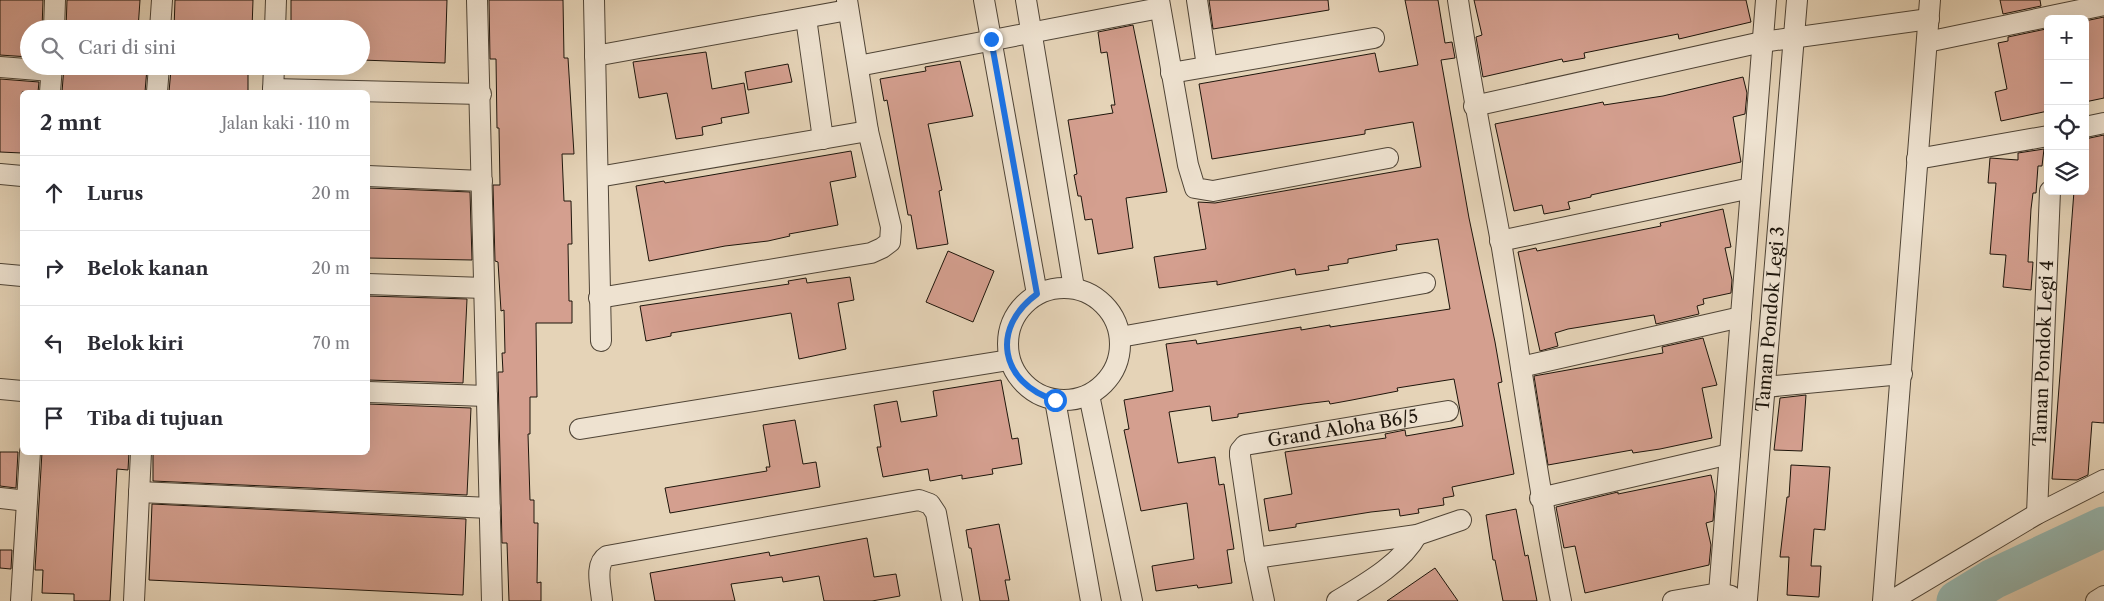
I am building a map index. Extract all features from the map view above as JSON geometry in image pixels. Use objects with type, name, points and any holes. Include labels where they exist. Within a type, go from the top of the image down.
[{"type":"street","points":[[54,20],[55,0]]},
{"type":"street","points":[[161,20],[162,0]]},
{"type":"street","points":[[275,20],[276,0]]},
{"type":"street","points":[[477,0],[481,94],[492,601]]},
{"type":"street","points":[[594,0],[601,341]]},
{"type":"street","points":[[984,0],[1037,294]]},
{"type":"street","points":[[1026,0],[1074,288]]},
{"type":"street","points":[[1197,0],[1207,66]]},
{"type":"street","points":[[1458,0],[1474,106],[1500,241],[1521,367],[1540,498],[1561,601]]},
{"type":"street","name":"Taman Pondok Legi 3","points":[[1719,593],[1766,0]]},
{"type":"street","name":"Taman Pondok Legi 3","points":[[1674,601],[1719,593],[1749,600],[1797,0]]},
{"type":"street","points":[[858,66],[1160,4],[1192,184],[1199,190],[1213,191],[1388,158]]},
{"type":"street","points":[[595,56],[806,18],[848,5],[868,131],[891,227],[890,242],[871,253],[599,298]]},
{"type":"street","points":[[1927,42],[2104,5]]},
{"type":"street","points":[[1474,106],[1762,42],[1794,38],[1930,10],[1917,159],[1902,374],[1882,601]]},
{"type":"street","points":[[806,18],[823,139]]},
{"type":"street","points":[[1171,73],[1374,38]]},
{"type":"street","points":[[0,67],[20,67]]},
{"type":"street","points":[[50,90],[51,75]]},
{"type":"street","points":[[158,90],[159,75]]},
{"type":"street","points":[[273,90],[274,75]]},
{"type":"street","points":[[370,92],[481,94]]},
{"type":"street","points":[[2089,126],[2104,123]]},
{"type":"street","points":[[598,177],[868,131]]},
{"type":"street","points":[[1917,159],[2044,137]]},
{"type":"street","points":[[0,174],[20,176]]},
{"type":"street","points":[[370,176],[482,181]]},
{"type":"street","points":[[1500,241],[1751,188]]},
{"type":"street","name":"Taman Pondok Legi 4","points":[[2037,514],[2050,195]]},
{"type":"street","points":[[0,274],[20,276]]},
{"type":"street","points":[[1120,337],[1424,283]]},
{"type":"street","points":[[370,284],[484,288]]},
{"type":"street","points":[[1055,288],[1074,288],[1088,292],[1110,310],[1120,337],[1118,360],[1107,381],[1089,395],[1072,400],[1055,400],[1040,396],[1026,387],[1016,375],[1009,360],[1008,330],[1015,315],[1024,303],[1037,294],[1055,288]]},
{"type":"street","name":"Taman Pondok Legi 3","points":[[1521,367],[1741,317]]},
{"type":"street","points":[[580,429],[1009,360]]},
{"type":"street","points":[[1765,387],[1902,374]]},
{"type":"street","points":[[0,389],[20,391]]},
{"type":"street","points":[[370,392],[487,396]]},
{"type":"street","points":[[1089,395],[1132,601]]},
{"type":"street","points":[[1055,400],[1091,601]]},
{"type":"street","name":"Grand Aloha B6/5","points":[[1255,558],[1240,451],[1245,445],[1448,411]]},
{"type":"street","points":[[1540,498],[1730,454]]},
{"type":"street","points":[[22,601],[30,455]]},
{"type":"street","points":[[134,601],[141,455]]},
{"type":"street","points":[[1891,601],[2037,514],[2104,480]]},
{"type":"street","points":[[139,492],[490,508]]},
{"type":"street","points":[[0,498],[27,501]]},
{"type":"street","points":[[602,601],[599,565],[607,556],[919,500],[930,504],[936,512],[952,601]]},
{"type":"street","points":[[1264,601],[1255,558],[1416,535],[1461,520]]},
{"type":"street","points":[[1337,601],[1396,560],[1410,548],[1416,535]]},
{"type":"street","points":[[2096,601],[2104,596]]},
{"type":"building","points":[[0,0],[43,0],[42,20],[20,20],[20,56],[0,55]]},
{"type":"building","points":[[67,0],[140,0],[139,20],[66,20]]},
{"type":"building","points":[[175,0],[253,0],[252,20],[174,20]]},
{"type":"building","points":[[291,0],[447,0],[445,63],[370,60],[370,20],[291,20]]},
{"type":"building","points":[[489,0],[563,0],[564,58],[568,58],[574,154],[562,154],[564,201],[571,201],[572,244],[568,244],[569,301],[572,301],[572,323],[536,323],[537,397],[530,397],[530,434],[528,434],[530,500],[534,500],[534,523],[538,523],[537,583],[541,582],[541,601],[509,601],[507,543],[502,543],[498,372],[503,372],[502,353],[505,353],[504,310],[501,311],[498,262],[495,261],[493,185],[500,185],[499,128],[497,128],[496,59],[490,59]]},
{"type":"building","points":[[1209,0],[1328,0],[1329,10],[1213,29]]},
{"type":"building","points":[[1405,0],[1438,0],[1445,43],[1452,42],[1455,58],[1441,60],[1469,218],[1495,342],[1502,382],[1498,383],[1514,474],[1452,487],[1454,496],[1443,498],[1444,505],[1418,509],[1419,513],[1400,516],[1399,509],[1371,512],[1296,524],[1296,527],[1269,531],[1264,499],[1292,494],[1285,452],[1386,438],[1385,434],[1405,430],[1406,436],[1463,426],[1454,379],[1397,388],[1398,391],[1330,404],[1329,401],[1304,404],[1238,414],[1238,417],[1212,421],[1210,406],[1169,412],[1178,463],[1215,457],[1219,485],[1224,484],[1234,549],[1227,550],[1232,583],[1198,588],[1197,585],[1156,591],[1152,566],[1194,559],[1187,503],[1141,511],[1124,430],[1129,429],[1124,400],[1173,391],[1166,344],[1196,340],[1197,344],[1301,327],[1301,330],[1330,325],[1330,327],[1450,309],[1438,239],[1396,245],[1397,250],[1348,259],[1348,263],[1328,266],[1329,270],[1296,275],[1295,269],[1217,285],[1217,281],[1159,288],[1154,257],[1206,249],[1198,202],[1215,203],[1421,167],[1413,122],[1365,130],[1365,134],[1212,159],[1199,84],[1375,53],[1379,72],[1418,65]]},
{"type":"building","points":[[1474,0],[1746,0],[1751,22],[1679,39],[1678,34],[1584,53],[1585,58],[1563,62],[1562,59],[1483,77],[1476,37],[1482,35]]},
{"type":"building","points":[[2000,0],[2040,0],[2041,6],[2003,14]]},
{"type":"building","points":[[2104,17],[2104,98],[2089,101],[2089,60],[2089,20]]},
{"type":"building","points":[[1133,25],[1167,192],[1126,198],[1133,248],[1098,254],[1092,219],[1085,220],[1081,196],[1078,196],[1074,175],[1077,174],[1068,120],[1113,113],[1111,105],[1115,105],[1107,52],[1101,53],[1098,32]]},
{"type":"building","points":[[2044,29],[2044,112],[2001,121],[1995,92],[2007,89],[1998,43],[2008,41],[2008,37]]},
{"type":"building","points":[[706,52],[712,89],[744,83],[749,113],[721,118],[722,123],[702,127],[703,135],[676,139],[667,93],[639,98],[633,62]]},
{"type":"building","points":[[960,61],[973,116],[928,124],[942,190],[939,191],[948,244],[917,249],[911,215],[908,215],[887,100],[884,101],[880,79],[926,71],[925,67]]},
{"type":"building","points":[[788,64],[792,82],[748,90],[745,72]]},
{"type":"building","points":[[63,75],[146,75],[145,90],[62,90]]},
{"type":"building","points":[[170,75],[248,75],[248,90],[169,90]]},
{"type":"building","points":[[1743,77],[1747,93],[1745,114],[1733,117],[1741,162],[1591,195],[1591,197],[1568,202],[1570,209],[1544,214],[1542,205],[1514,211],[1495,124],[1603,102],[1604,105],[1663,96]]},
{"type":"building","points":[[0,79],[39,82],[38,90],[20,90],[20,153],[0,152]]},
{"type":"building","points":[[2104,135],[2104,423],[2092,422],[2088,475],[2077,480],[2052,479],[2074,195],[2089,195],[2089,138]]},
{"type":"building","points":[[2044,149],[2042,166],[2038,166],[2036,193],[2033,193],[2031,209],[2028,262],[2033,262],[2031,290],[2003,287],[2006,255],[1990,254],[1996,183],[1988,183],[1990,158],[2018,160],[2018,153]]},
{"type":"building","points":[[851,151],[856,177],[830,182],[838,225],[789,234],[790,236],[768,241],[725,246],[649,261],[636,186],[664,181],[665,183]]},
{"type":"building","points":[[370,188],[470,192],[472,260],[370,258]]},
{"type":"building","points":[[1723,209],[1731,247],[1725,248],[1732,280],[1731,293],[1703,299],[1704,304],[1697,306],[1699,314],[1656,324],[1654,315],[1568,329],[1555,333],[1558,346],[1540,351],[1518,252],[1536,248],[1537,251],[1661,226],[1660,223]]},
{"type":"building","points":[[948,251],[994,271],[973,322],[926,302]]},
{"type":"building","points":[[850,277],[854,300],[838,303],[846,349],[799,359],[791,313],[671,333],[671,336],[646,341],[640,306],[789,284],[788,281],[806,278],[807,283]]},
{"type":"building","points":[[370,296],[467,299],[463,383],[370,380]]},
{"type":"building","points":[[1703,338],[1717,385],[1702,388],[1712,438],[1660,449],[1633,453],[1632,450],[1548,465],[1534,376],[1663,353],[1662,347]]},
{"type":"building","points":[[1001,380],[1012,439],[1018,438],[1022,464],[992,469],[993,474],[962,479],[962,475],[930,481],[928,469],[883,477],[877,447],[881,447],[874,405],[897,401],[901,422],[937,416],[933,391]]},
{"type":"building","points":[[1806,395],[1802,451],[1774,450],[1780,398]]},
{"type":"building","points":[[370,404],[471,408],[467,495],[153,481],[153,455],[370,455]]},
{"type":"building","points":[[795,420],[803,464],[816,462],[820,487],[670,513],[665,488],[767,471],[766,467],[770,467],[763,425]]},
{"type":"building","points":[[0,452],[18,452],[16,488],[0,486]]},
{"type":"building","points":[[42,455],[129,455],[128,470],[117,469],[110,601],[74,601],[74,594],[42,593],[43,570],[35,570]]},
{"type":"building","points":[[1791,465],[1830,467],[1825,530],[1814,529],[1811,566],[1821,566],[1819,597],[1787,595],[1789,557],[1780,557],[1787,497],[1789,497]]},
{"type":"building","points":[[1711,475],[1715,494],[1713,521],[1706,523],[1711,545],[1709,565],[1585,593],[1575,546],[1564,548],[1556,507],[1618,492],[1618,494]]},
{"type":"building","points":[[152,504],[466,519],[463,595],[149,580]]},
{"type":"building","points":[[1516,509],[1525,556],[1528,555],[1537,601],[1503,601],[1495,560],[1493,560],[1486,515]]},
{"type":"building","points":[[999,524],[1010,580],[1005,580],[1009,601],[980,601],[966,530]]},
{"type":"building","points":[[867,538],[874,577],[896,574],[900,596],[872,601],[824,601],[819,576],[783,582],[782,577],[731,584],[735,601],[655,601],[650,573],[769,552],[770,556]]},
{"type":"building","points":[[0,550],[12,550],[11,569],[0,568]]},
{"type":"building","points":[[1435,568],[1458,601],[1387,601]]},
{"type":"waterway","points":[[1957,601],[1993,579],[2104,527]]},
{"type":"route","points":[[991,39],[1037,294],[1024,303],[1015,315],[1008,330],[1009,360],[1016,375],[1026,387],[1040,396],[1055,400]]}]
